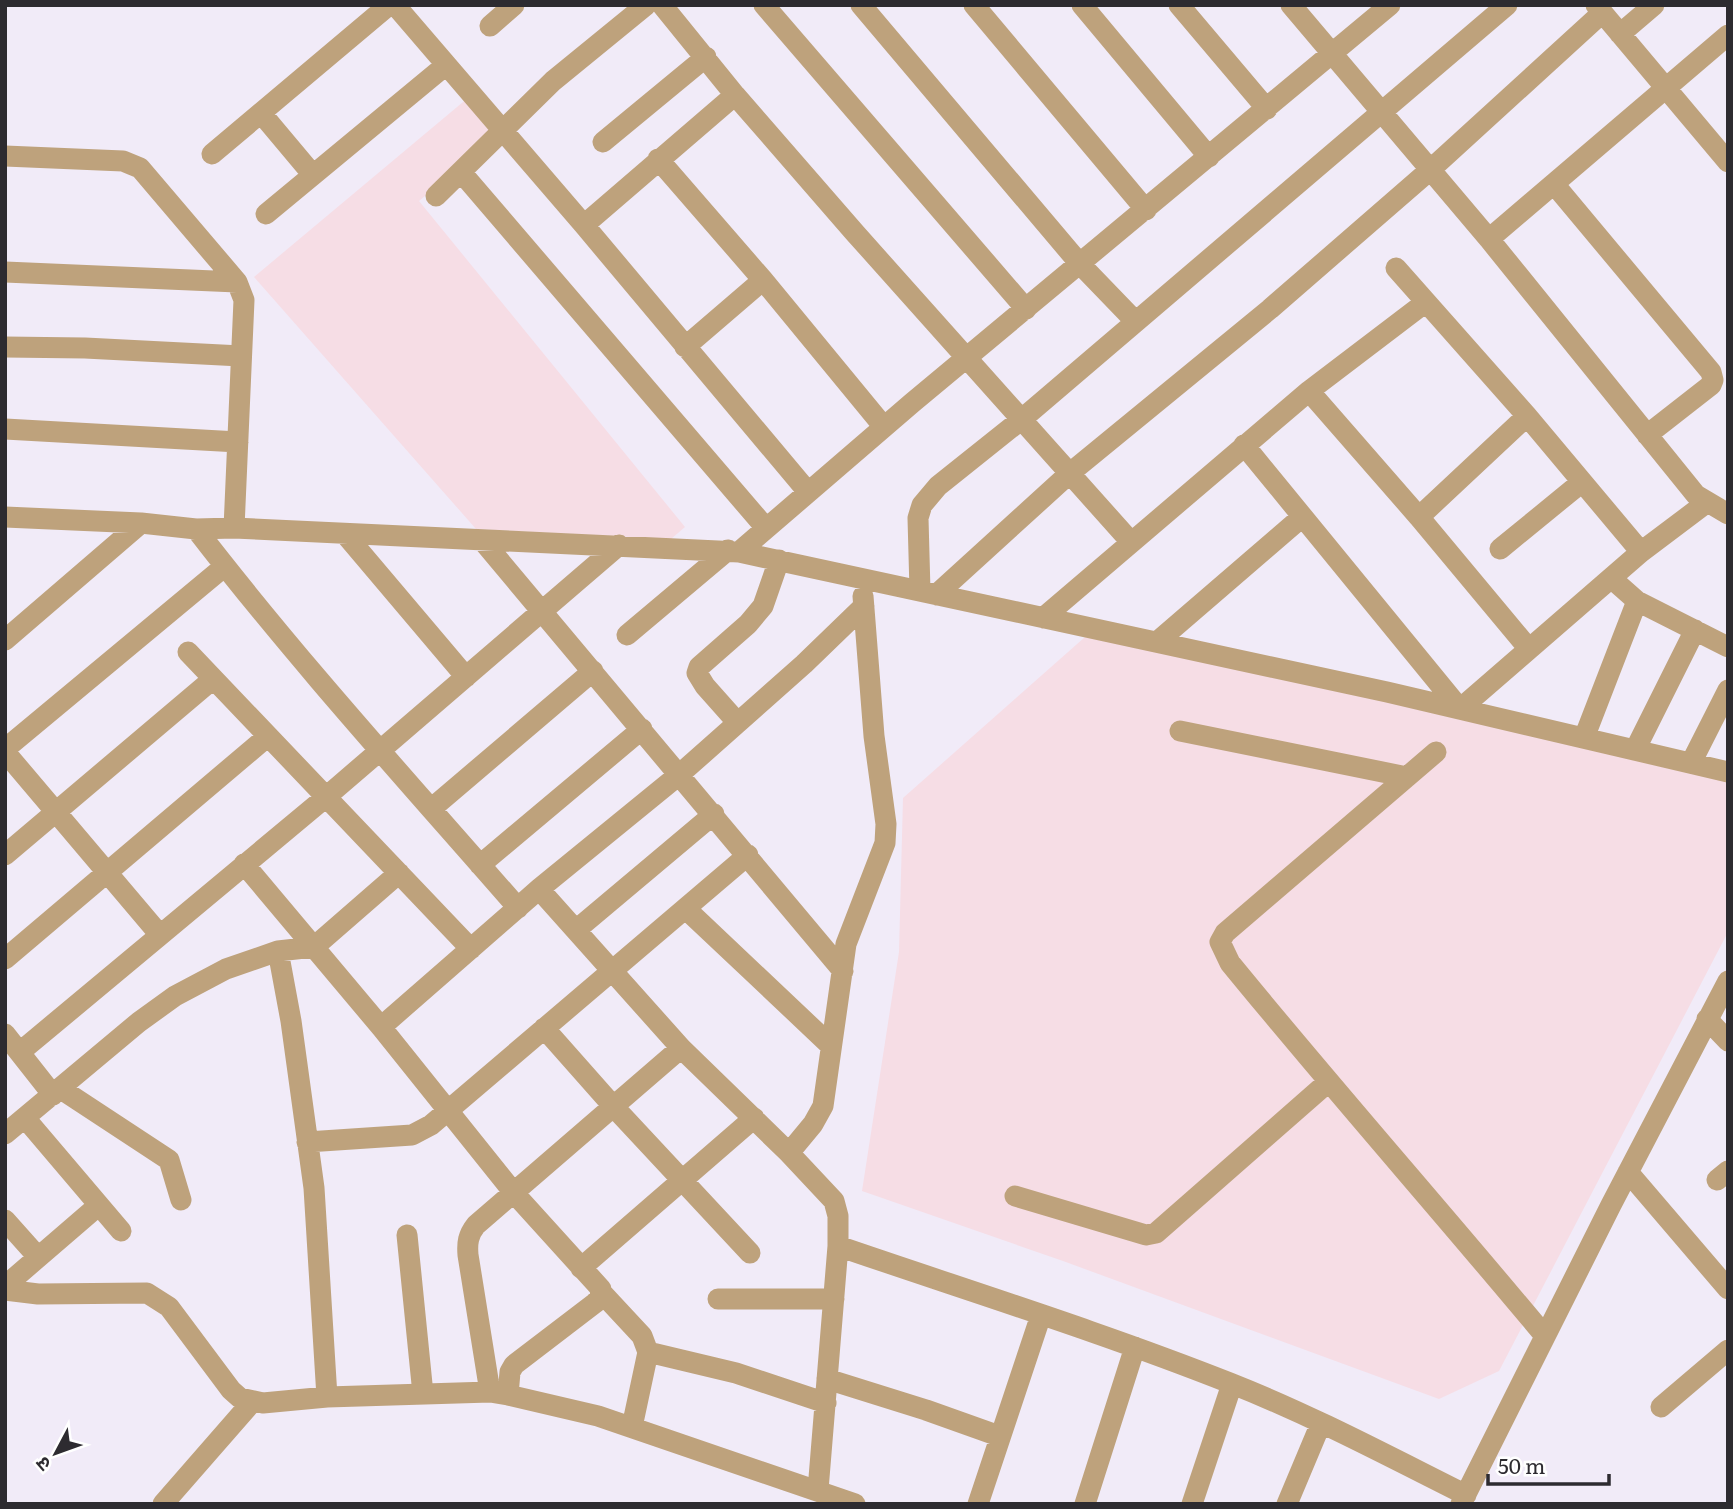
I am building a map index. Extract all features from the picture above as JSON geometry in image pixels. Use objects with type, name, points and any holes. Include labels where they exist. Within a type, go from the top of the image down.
[{"type":"street","points":[[212,154],[389,5]]},
{"type":"street","points":[[395,5],[808,492]]},
{"type":"street","points":[[490,26],[514,5]]},
{"type":"street","points":[[436,196],[553,81],[646,5]]},
{"type":"street","points":[[662,5],[735,95],[965,359],[1131,542]]},
{"type":"street","points":[[764,5],[1026,309]]},
{"type":"street","points":[[861,5],[1080,264],[1135,321]]},
{"type":"street","points":[[974,5],[1146,210]]},
{"type":"street","points":[[1082,5],[1209,157]]},
{"type":"street","points":[[1180,5],[1267,109]]},
{"type":"street","points":[[1292,5],[1489,239],[1696,495],[1728,514]]},
{"type":"street","points":[[928,593],[918,530],[922,505],[938,486],[1022,419],[1507,5]]},
{"type":"street","points":[[1620,34],[1654,5]]},
{"type":"street","points":[[627,635],[808,492],[1333,54],[1379,9]]},
{"type":"street","points":[[928,593],[1270,309],[1430,170],[1599,9],[1666,88],[1724,150]]},
{"type":"street","points":[[1489,239],[1728,35]]},
{"type":"street","points":[[603,142],[706,57]]},
{"type":"street","points":[[265,214],[446,65]]},
{"type":"street","points":[[584,225],[735,95]]},
{"type":"street","points":[[261,113],[313,175]]},
{"type":"street","points":[[5,156],[123,161],[141,168],[237,282],[244,300],[234,528]]},
{"type":"street","points":[[658,159],[763,279],[884,427]]},
{"type":"street","points":[[461,172],[765,527]]},
{"type":"street","points":[[1554,184],[1711,372],[1711,385],[1647,435]]},
{"type":"street","points":[[1396,268],[1527,416],[1641,552]]},
{"type":"street","points":[[5,272],[237,282]]},
{"type":"street","points":[[685,347],[763,279]]},
{"type":"street","points":[[1043,618],[1309,391],[1426,302]]},
{"type":"street","points":[[5,347],[241,356]]},
{"type":"street","points":[[1309,391],[1529,649]]},
{"type":"street","points":[[1419,517],[1527,416]]},
{"type":"street","points":[[5,429],[238,442]]},
{"type":"street","points":[[1244,446],[1460,709]]},
{"type":"street","points":[[1500,549],[1581,482]]},
{"type":"street","points":[[1460,709],[1641,552],[1706,503]]},
{"type":"street","points":[[5,517],[141,523],[196,529],[234,528],[734,551],[1460,709],[1728,772]]},
{"type":"street","points":[[1157,642],[1301,517]]},
{"type":"street","points":[[5,639],[141,523]]},
{"type":"street","points":[[196,529],[380,750],[518,908]]},
{"type":"street","points":[[345,534],[466,677]]},
{"type":"street","points":[[482,540],[843,971]]},
{"type":"street","points":[[20,1052],[326,797],[620,545]]},
{"type":"street","points":[[737,722],[697,673],[699,667],[748,624],[763,607],[779,560]]},
{"type":"street","points":[[160,935],[5,751],[225,566]]},
{"type":"street","points":[[1611,578],[1637,601],[1728,647]]},
{"type":"street","points":[[789,1153],[813,1124],[823,1106],[846,944],[885,843],[886,824],[874,736],[862,580]]},
{"type":"street","points":[[1584,738],[1637,601]]},
{"type":"street","points":[[381,1027],[539,889],[680,774],[804,664],[864,606]]},
{"type":"street","points":[[1635,750],[1695,630]]},
{"type":"street","points":[[188,652],[471,949]]},
{"type":"street","points":[[431,809],[593,671]]},
{"type":"street","points":[[5,855],[213,679]]},
{"type":"street","points":[[1691,763],[1728,690]]},
{"type":"street","points":[[480,865],[642,729]]},
{"type":"street","points":[[1180,731],[1407,777]]},
{"type":"street","points":[[5,959],[268,736]]},
{"type":"street","points":[[1436,752],[1225,933],[1220,942],[1230,963],[1327,1083],[1462,1236],[1545,1336]]},
{"type":"street","points":[[576,930],[713,814]]},
{"type":"street","points":[[307,1142],[412,1135],[430,1125],[748,855]]},
{"type":"street","points":[[244,864],[381,1027],[514,1193],[642,1336],[648,1352],[632,1427]]},
{"type":"street","points":[[5,1134],[139,1022],[175,996],[226,969],[278,951],[314,947],[399,873]]},
{"type":"street","points":[[539,889],[681,1048],[754,1118],[834,1201],[838,1216],[838,1246],[818,1490]]},
{"type":"street","points":[[686,909],[830,1045]]},
{"type":"street","points":[[278,951],[291,1021],[314,1188],[327,1397]]},
{"type":"street","points":[[838,1246],[1135,1347],[1232,1384],[1321,1423],[1463,1499],[1728,981]]},
{"type":"street","points":[[1707,1018],[1728,1041]]},
{"type":"street","points":[[544,1028],[750,1253]]},
{"type":"street","points":[[5,1034],[57,1092],[169,1160],[181,1200]]},
{"type":"street","points":[[499,1393],[467,1244],[470,1233],[681,1048]]},
{"type":"street","points":[[1015,1196],[1146,1235],[1156,1233],[1327,1083]]},
{"type":"street","points":[[25,1118],[121,1231]]},
{"type":"street","points":[[581,1268],[754,1118]]},
{"type":"street","points":[[1628,1172],[1728,1289]]},
{"type":"street","points":[[5,1288],[99,1205]]},
{"type":"street","points":[[5,1220],[38,1257]]},
{"type":"street","points":[[407,1234],[423,1394]]},
{"type":"street","points":[[5,1288],[38,1294],[147,1293],[169,1307],[231,1390],[240,1398],[252,1402],[263,1404],[327,1397],[499,1393],[598,1416],[855,1504]]},
{"type":"street","points":[[499,1393],[514,1365],[595,1303],[602,1293]]},
{"type":"street","points":[[718,1298],[834,1298]]},
{"type":"street","points":[[978,1504],[1041,1315]]},
{"type":"street","points":[[1084,1504],[1135,1347]]},
{"type":"street","points":[[1661,1407],[1728,1350]]},
{"type":"street","points":[[648,1352],[736,1373],[825,1403]]},
{"type":"street","points":[[828,1379],[999,1436]]},
{"type":"street","points":[[1195,1503],[1232,1384]]},
{"type":"street","points":[[163,1504],[252,1402]]},
{"type":"street","points":[[1287,1504],[1321,1423]]},
{"type":"shaded area","points":[[469,97],[498,135],[419,201],[685,527],[671,539],[476,529],[254,277]]},
{"type":"shaded area","points":[[1085,637],[1425,707],[1728,778],[1728,932],[1499,1371],[1439,1399],[1063,1261],[862,1191],[899,952],[903,798]]}]
